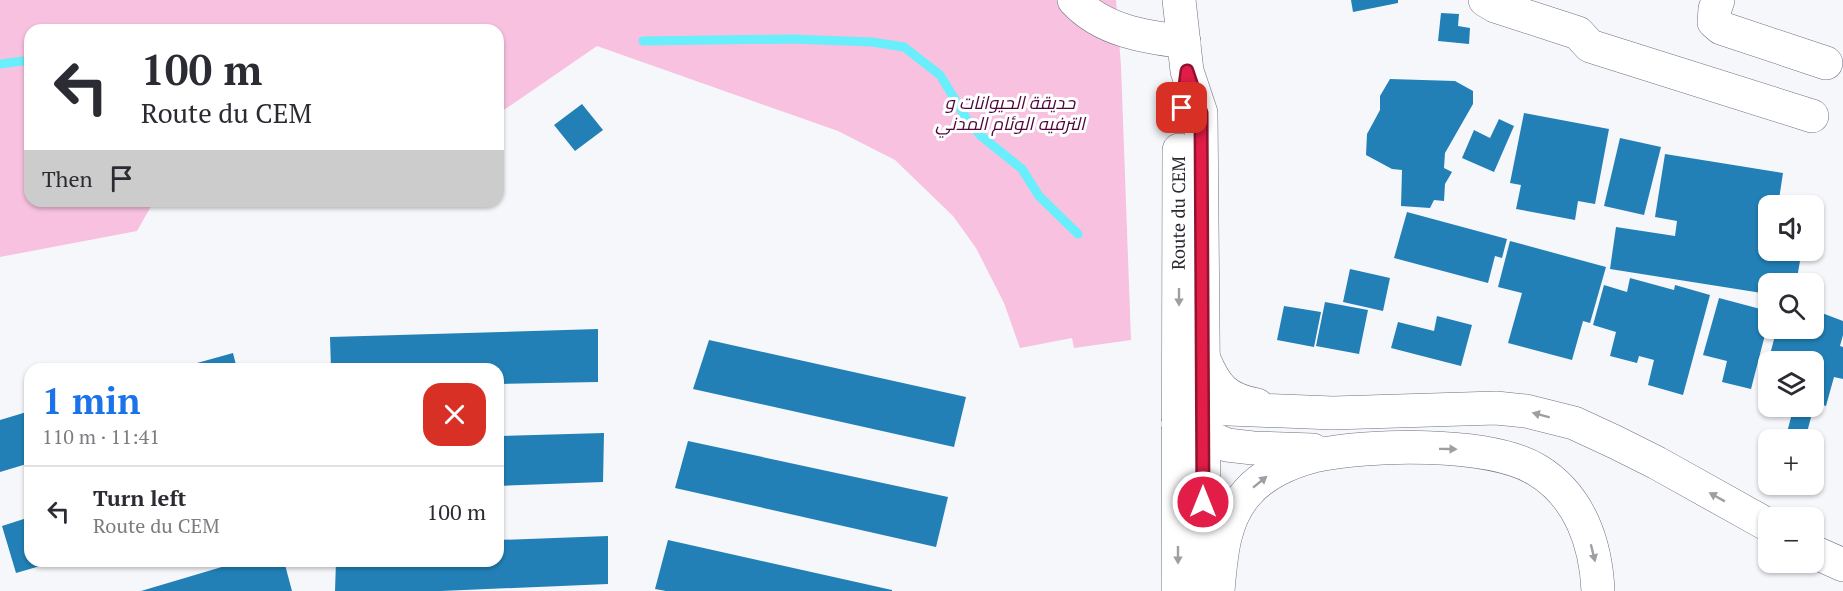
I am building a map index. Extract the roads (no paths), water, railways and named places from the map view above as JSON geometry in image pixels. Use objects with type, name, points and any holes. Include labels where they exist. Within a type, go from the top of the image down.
[{"type":"main road","points":[[1074,0],[1118,29],[1142,36],[1185,57]]},
{"type":"main road","points":[[1179,0],[1185,57]]},
{"type":"main road","points":[[1485,0],[1495,6],[1578,33],[1590,46],[1812,116]]},
{"type":"main road","points":[[1718,0],[1714,22],[1721,28],[1826,63]]},
{"type":"main road","name":"Route du CEM","points":[[1178,591],[1195,423],[1204,359],[1201,113],[1185,57]]},
{"type":"main road","name":"Route du CEM","points":[[1185,57],[1179,126],[1202,591]]},
{"type":"main road","points":[[1204,359],[1212,379],[1231,398],[1260,406],[1333,413]]},
{"type":"main road","points":[[1195,423],[1333,413],[1496,408],[1526,411],[1574,423],[1615,442],[1758,519]]},
{"type":"main road","points":[[1195,423],[1227,445],[1253,448],[1463,449],[1508,458],[1537,470],[1559,487],[1576,508],[1588,532],[1595,559],[1598,591]]},
{"type":"main road","points":[[1218,591],[1227,530],[1235,509],[1247,493],[1263,478],[1287,465],[1313,456],[1362,449]]},
{"type":"main road","points":[[1824,556],[1843,565]]},
{"type":"waterway","points":[[643,41],[791,39],[872,42],[904,47],[940,75],[968,121],[981,136],[1022,169],[1039,196],[1078,234]]},
{"type":"waterway","points":[[0,64],[24,61]]},
{"type":"park label","name":"حديقة الحيوانات و الترفيه الوئام المدني","points":[[1010,113]]}]
